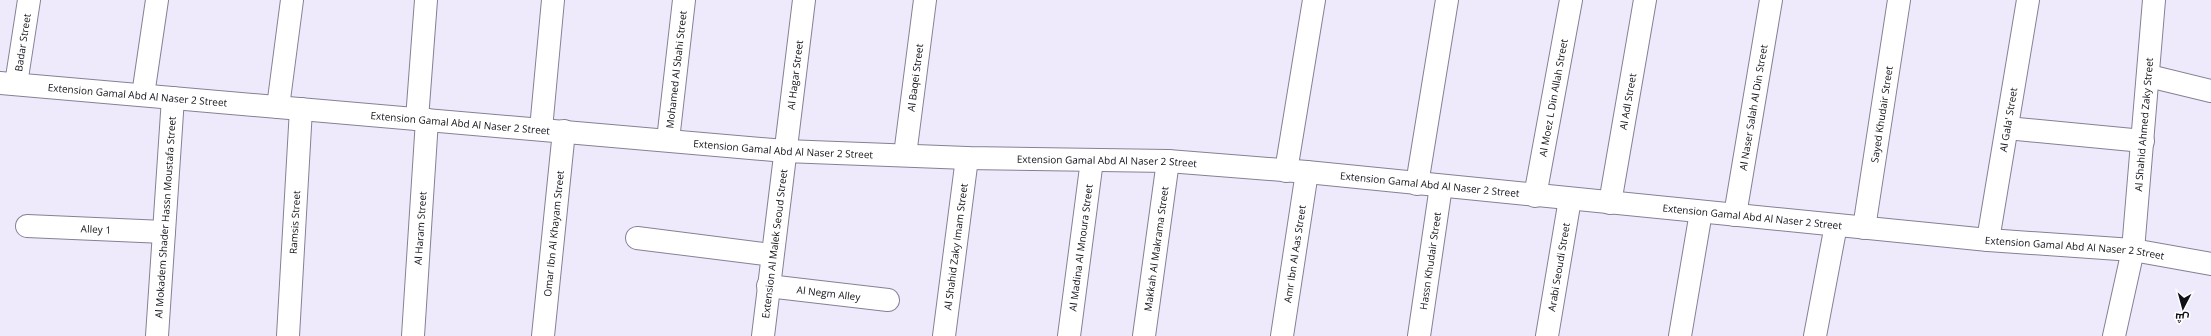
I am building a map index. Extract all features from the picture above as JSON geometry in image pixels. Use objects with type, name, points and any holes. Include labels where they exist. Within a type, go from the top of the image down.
[{"type":"street","name":"Badar Street","points":[[8,84],[29,0]]},
{"type":"street","points":[[143,96],[157,0]]},
{"type":"street","points":[[278,107],[292,0]]},
{"type":"street","name":"Al Haram Street","points":[[413,336],[426,0]]},
{"type":"street","points":[[541,129],[553,0]]},
{"type":"street","name":"Mohamed Al Sbahi Street","points":[[668,140],[684,0]]},
{"type":"street","name":"Al Hagar Street","points":[[784,150],[804,0]]},
{"type":"street","name":"Al Baqei Street","points":[[905,155],[925,0]]},
{"type":"street","name":"Amr Ibn Al Aas Street","points":[[1282,336],[1296,172],[1314,0]]},
{"type":"street","points":[[1417,184],[1448,0]]},
{"type":"street","name":"Al Moez L Din Allah Street","points":[[1535,196],[1571,0]]},
{"type":"street","name":"Al Adl Street","points":[[1610,203],[1645,0]]},
{"type":"street","name":"Al Naser Salah Al Din Street","points":[[1736,215],[1771,0]]},
{"type":"street","name":"Sayed Khudair Street","points":[[1864,228],[1899,0]]},
{"type":"street","name":"Al Gala' Street","points":[[1988,240],[2028,0]]},
{"type":"street","name":"Al Shahid Ahmed Zaky Street","points":[[2114,336],[2133,250],[2149,76],[2154,0]]},
{"type":"street","points":[[2149,76],[2210,85]]},
{"type":"street","name":"Extension Gamal Abd Al Naser 2 Street","points":[[8,84],[784,150],[967,158],[1168,161],[1296,172],[1988,240],[2133,250],[2211,264]]},
{"type":"street","name":"Al Mokadem Shader Hassn Moustafa Street","points":[[157,336],[173,98]]},
{"type":"street","name":"Ramsis Street","points":[[288,336],[302,109]]},
{"type":"street","points":[[2007,128],[2143,141]]},
{"type":"street","name":"Omar Ibn Al Khayam Street","points":[[543,336],[564,131]]},
{"type":"street","name":"Extension Al Malek Seoud Street","points":[[762,336],[784,150]]},
{"type":"street","name":"Al Shahid Zaky Imam Street","points":[[944,336],[967,158]]},
{"type":"street","name":"Al Madina Al Mnoura Street","points":[[1069,336],[1092,160]]},
{"type":"street","name":"Makkah Al Makrama Street","points":[[1144,336],[1168,161]]},
{"type":"street","name":"Hassn Khudair Street","points":[[1419,336],[1441,186]]},
{"type":"street","name":"Arabi Seoudi Street","points":[[1547,336],[1570,199]]},
{"type":"street","points":[[1680,336],[1701,212]]},
{"type":"street","points":[[1815,336],[1836,225]]},
{"type":"street","name":"Alley 1","points":[[27,226],[164,232]]},
{"type":"street","points":[[637,238],[772,255]]},
{"type":"street","name":"Al Negm Alley","points":[[768,286],[888,300]]}]
